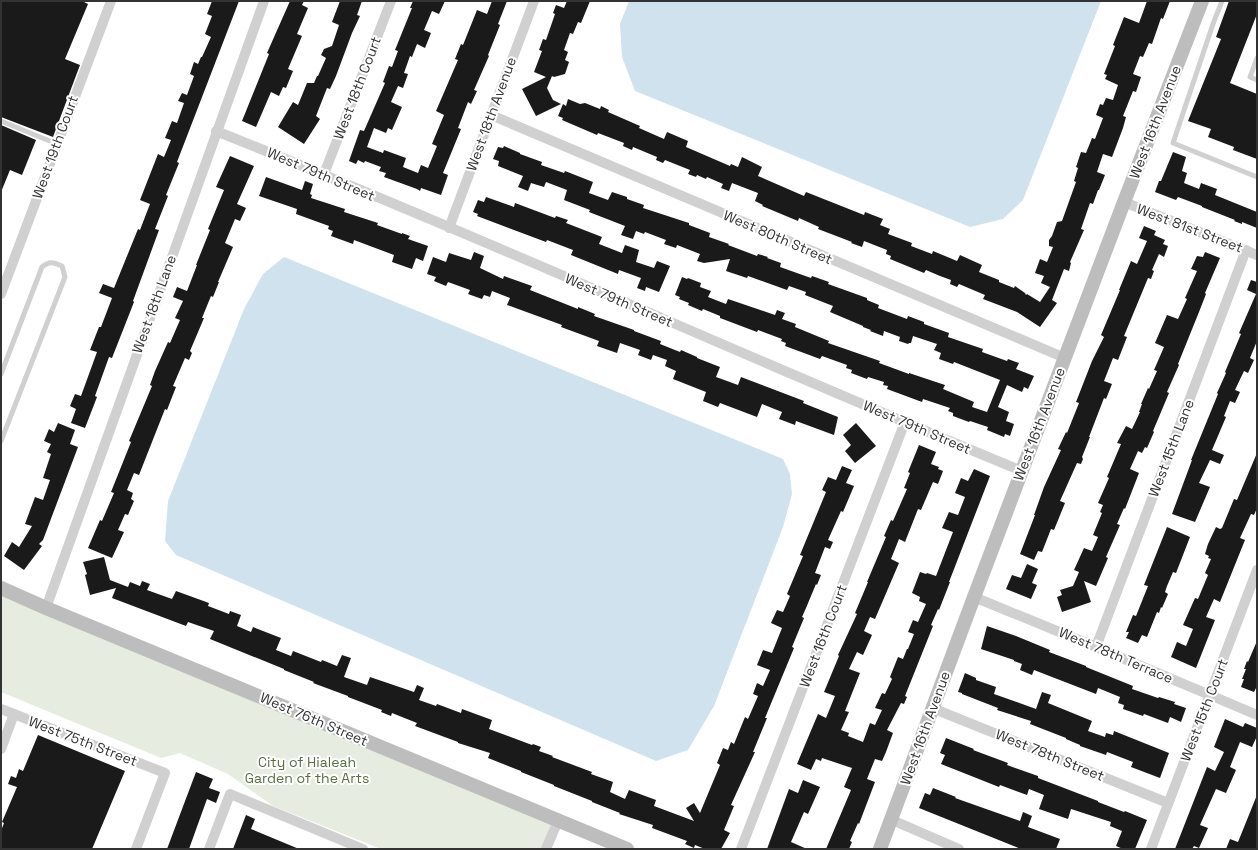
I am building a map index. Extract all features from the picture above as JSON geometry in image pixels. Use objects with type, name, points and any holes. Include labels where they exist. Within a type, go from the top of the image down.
[{"type":"street","name":"West 19th Court","points":[[1,294],[111,1]]},
{"type":"street","name":"West 18th Lane","points":[[46,608],[216,131],[264,1]]},
{"type":"street","name":"West 18th Court","points":[[324,174],[391,1]]},
{"type":"street","name":"West 18th Avenue","points":[[449,228],[534,1]]},
{"type":"street","name":"West 16th Avenue","points":[[880,849],[1022,470],[1202,1]]},
{"type":"street","name":"West 80th Street","points":[[491,115],[1065,358]]},
{"type":"street","name":"West 79th Street","points":[[216,131],[324,174],[905,422],[1022,470]]},
{"type":"street","name":"West 81st Street","points":[[1124,202],[1257,255]]},
{"type":"street","name":"West 15th Lane","points":[[1096,647],[1246,250]]},
{"type":"street","name":"West 16th Court","points":[[741,849],[905,422]]},
{"type":"street","name":"West 15th Court","points":[[1151,849],[1257,570]]},
{"type":"street","name":"West 76th Street","points":[[1,588],[627,849]]},
{"type":"street","name":"West 78th Terrace","points":[[974,597],[1210,694],[1257,715]]},
{"type":"street","name":"West 78th Street","points":[[932,708],[1168,803]]},
{"type":"street","name":"West 75th Street","points":[[1,709],[165,774],[136,849]]},
{"type":"street","points":[[1,748],[14,714]]},
{"type":"street","points":[[209,849],[230,794],[363,849]]},
{"type":"street","points":[[892,820],[959,849]]},
{"type":"street","points":[[546,849],[558,821]]},
{"type":"lane","points":[[1222,1],[1173,143],[1257,177]]},
{"type":"lane","points":[[1257,58],[1250,77],[1257,80]]},
{"type":"lane","points":[[1,121],[57,144]]},
{"type":"lane","points":[[1,374],[42,267],[46,263],[53,262],[62,266],[64,277],[1,441]]},
{"type":"green space","name":"City of Hialeah Garden of the Arts","points":[[1,592],[556,824],[546,849],[381,849],[273,806],[228,774],[180,753],[161,758],[1,692]]},
{"type":"water","points":[[629,1],[1101,1],[1023,200],[1003,219],[970,227],[635,91],[622,57],[620,24]]},
{"type":"water","points":[[284,257],[783,459],[790,474],[792,494],[783,527],[714,706],[688,750],[656,761],[176,555],[165,541],[168,501],[244,309],[263,274]]},
{"type":"building","points":[[1,1],[82,1],[88,4],[65,59],[80,65],[53,137],[1,117]]},
{"type":"building","points":[[212,1],[239,1],[177,162],[179,163],[166,195],[168,196],[155,229],[159,230],[133,301],[134,302],[112,358],[109,357],[95,396],[97,397],[85,428],[71,423],[76,409],[70,406],[75,394],[81,396],[97,352],[90,350],[112,298],[99,293],[103,284],[114,288],[138,229],[140,230],[150,204],[140,200],[158,154],[164,157],[171,140],[165,138],[172,121],[177,123],[184,103],[178,101],[182,93],[187,95],[194,76],[190,74],[194,62],[198,64],[211,37],[205,34],[212,16],[207,14]]},
{"type":"building","points":[[290,1],[304,1],[302,5],[308,8],[297,34],[302,36],[288,69],[293,71],[286,88],[283,87],[279,96],[271,92],[256,127],[242,121],[269,54],[267,53]]},
{"type":"building","points":[[340,1],[362,1],[357,15],[360,16],[336,76],[330,89],[327,88],[316,116],[320,119],[304,144],[278,127],[293,102],[298,105],[307,83],[314,83],[318,76],[326,58],[321,55],[324,49],[332,46],[339,25],[332,22]]},
{"type":"building","points":[[413,1],[445,1],[439,14],[432,11],[424,30],[431,33],[425,48],[417,44],[412,57],[410,56],[404,73],[408,74],[403,88],[398,86],[391,102],[402,107],[392,130],[388,128],[386,133],[374,128],[367,147],[383,153],[384,150],[406,158],[403,167],[418,173],[421,165],[428,168],[437,146],[432,144],[444,115],[436,111],[458,60],[455,59],[461,44],[463,45],[477,10],[487,14],[492,1],[507,1],[498,24],[500,25],[488,55],[489,56],[474,90],[477,91],[471,104],[468,102],[458,128],[461,129],[443,173],[448,175],[441,195],[421,188],[420,191],[384,177],[386,173],[379,171],[381,167],[365,161],[364,163],[358,160],[356,164],[349,161],[360,130],[364,131],[385,83],[383,82],[389,66],[392,67],[398,51],[395,50],[412,8],[410,8]]},
{"type":"building","points":[[567,1],[590,1],[581,23],[578,22],[573,34],[570,33],[564,50],[568,52],[565,60],[569,62],[565,74],[554,77],[552,76],[547,88],[553,100],[561,104],[536,116],[522,89],[546,77],[534,72],[542,51],[539,50],[543,39],[546,40],[555,14],[553,13],[556,5],[564,8]]},
{"type":"building","points":[[1147,1],[1170,1],[1163,19],[1161,18],[1152,44],[1149,43],[1143,57],[1140,56],[1133,74],[1141,77],[1136,92],[1133,91],[1123,116],[1126,117],[1123,128],[1112,157],[1103,154],[1097,172],[1105,175],[1093,204],[1090,203],[1081,229],[1084,230],[1070,262],[1069,271],[1064,269],[1052,300],[1057,303],[1040,327],[1017,312],[983,299],[985,295],[959,284],[957,287],[950,284],[951,280],[926,270],[924,273],[890,259],[891,256],[886,254],[887,250],[864,241],[862,247],[818,229],[819,227],[799,218],[798,221],[762,206],[763,205],[755,201],[758,193],[732,183],[729,191],[721,188],[723,184],[707,177],[706,179],[697,175],[696,177],[688,174],[690,170],[665,160],[663,163],[656,160],[657,157],[633,147],[632,150],[623,146],[624,143],[598,133],[597,135],[562,120],[563,118],[558,116],[563,104],[566,106],[568,99],[580,104],[585,103],[600,109],[601,106],[609,110],[608,112],[640,126],[639,128],[664,139],[667,132],[688,141],[686,147],[730,166],[731,164],[738,167],[742,157],[762,167],[758,176],[804,196],[806,192],[864,215],[865,212],[883,219],[880,225],[890,229],[888,234],[912,243],[911,246],[932,254],[933,251],[957,261],[960,255],[982,265],[979,272],[1014,288],[1015,286],[1026,295],[1027,294],[1040,302],[1050,287],[1041,283],[1044,276],[1035,273],[1040,259],[1047,262],[1053,247],[1049,246],[1049,240],[1057,222],[1062,221],[1076,182],[1074,181],[1078,168],[1076,167],[1081,152],[1086,153],[1092,138],[1095,139],[1103,118],[1096,115],[1100,104],[1103,105],[1106,98],[1113,100],[1118,85],[1105,79],[1107,75],[1104,74],[1115,46],[1113,45],[1124,17],[1139,23]]},
{"type":"building","points":[[1229,1],[1257,1],[1257,14],[1230,83],[1257,94],[1257,159],[1233,150],[1234,147],[1208,137],[1211,129],[1188,121],[1221,39],[1216,37]]},
{"type":"building","points":[[1,125],[36,140],[22,175],[10,170],[1,192]]},
{"type":"building","points":[[504,146],[542,162],[541,165],[564,173],[565,171],[593,182],[589,193],[608,200],[612,192],[627,197],[627,199],[644,205],[643,208],[689,223],[689,225],[710,233],[709,237],[757,256],[758,254],[768,257],[767,258],[781,263],[780,267],[811,278],[812,276],[829,282],[828,284],[867,298],[867,300],[879,305],[878,308],[907,319],[908,316],[924,322],[924,324],[949,333],[948,337],[983,349],[982,352],[1007,361],[1008,359],[1019,363],[1016,369],[1034,376],[1028,389],[1024,387],[1022,392],[1007,385],[998,407],[1009,412],[1006,421],[1014,424],[1010,436],[1005,434],[1004,437],[987,430],[988,427],[953,416],[953,413],[948,411],[950,408],[923,399],[922,402],[887,389],[888,386],[883,385],[884,382],[868,377],[867,379],[851,373],[852,370],[846,368],[847,365],[822,356],[820,359],[785,346],[786,343],[781,341],[782,339],[758,330],[757,332],[720,318],[720,316],[703,309],[702,311],[688,305],[689,303],[679,299],[680,297],[675,295],[682,277],[701,283],[700,287],[711,291],[708,297],[726,304],[728,299],[775,315],[777,310],[785,313],[782,319],[796,324],[795,327],[829,341],[828,343],[880,361],[879,363],[945,385],[943,389],[974,402],[972,407],[987,412],[1000,380],[954,362],[953,364],[939,359],[941,353],[934,350],[937,344],[913,336],[911,343],[908,344],[899,341],[900,337],[884,331],[883,336],[830,312],[833,306],[805,295],[806,292],[789,286],[787,290],[748,276],[747,278],[726,271],[730,259],[704,263],[697,261],[700,254],[677,245],[676,248],[664,244],[666,240],[645,232],[644,234],[636,231],[633,239],[621,235],[625,226],[589,212],[590,210],[564,200],[567,190],[546,182],[544,187],[531,183],[528,191],[518,187],[523,176],[498,166],[499,161],[493,159],[498,147],[503,148]]},
{"type":"building","points":[[1173,152],[1186,157],[1182,171],[1187,173],[1184,183],[1199,189],[1201,183],[1217,189],[1215,195],[1257,212],[1257,228],[1242,222],[1242,224],[1234,221],[1235,220],[1178,197],[1176,200],[1155,192]]},
{"type":"building","points":[[230,156],[254,166],[237,204],[246,208],[240,221],[235,219],[225,243],[233,247],[213,297],[211,296],[202,318],[204,318],[190,351],[192,353],[189,360],[185,358],[173,386],[176,387],[167,410],[165,409],[139,475],[134,473],[127,490],[133,493],[131,499],[134,501],[128,515],[125,514],[118,530],[124,532],[112,558],[88,548],[114,493],[111,492],[131,442],[129,441],[152,386],[150,385],[155,371],[180,320],[175,318],[183,301],[173,297],[177,287],[187,291],[210,230],[208,229],[224,190],[216,187]]},
{"type":"building","points":[[266,177],[302,190],[305,181],[313,184],[310,194],[312,195],[311,198],[345,209],[344,212],[378,223],[377,225],[410,236],[408,239],[428,246],[423,261],[416,258],[412,269],[392,262],[394,255],[354,240],[353,244],[331,236],[333,231],[328,229],[329,226],[296,214],[297,209],[259,196]]},
{"type":"building","points":[[486,197],[514,207],[515,203],[555,218],[556,216],[568,220],[566,223],[602,237],[599,244],[622,253],[625,245],[639,250],[636,262],[654,268],[657,261],[670,266],[659,292],[646,287],[645,291],[637,288],[641,278],[619,270],[618,274],[571,255],[573,250],[547,240],[546,242],[477,216],[478,214],[473,212],[478,200],[484,202]]},
{"type":"building","points":[[1144,226],[1156,231],[1154,235],[1165,240],[1163,244],[1168,246],[1164,257],[1159,254],[1152,270],[1154,271],[1151,279],[1148,278],[1124,336],[1127,337],[1118,360],[1113,358],[1104,381],[1112,384],[1106,399],[1104,398],[1082,457],[1083,459],[1081,464],[1077,463],[1060,501],[1065,503],[1054,530],[1051,529],[1042,552],[1038,551],[1034,560],[1020,554],[1044,487],[1061,450],[1058,449],[1066,432],[1067,433],[1079,403],[1076,402],[1092,361],[1104,337],[1101,335],[1119,290],[1131,261],[1137,264],[1147,241],[1139,238]]},
{"type":"building","points":[[474,252],[484,256],[480,268],[503,279],[504,276],[532,286],[530,290],[578,309],[578,307],[595,314],[594,316],[661,341],[660,344],[680,352],[681,350],[720,367],[716,377],[738,385],[741,377],[804,401],[803,403],[838,417],[834,435],[796,421],[795,425],[779,419],[782,412],[762,404],[757,417],[720,403],[718,407],[703,401],[706,392],[673,379],[676,371],[665,366],[667,360],[653,355],[651,360],[638,355],[640,350],[620,343],[617,353],[597,346],[599,341],[561,327],[562,325],[507,305],[510,298],[492,291],[490,297],[484,295],[482,299],[468,294],[470,290],[448,282],[446,286],[434,281],[436,277],[427,274],[433,257],[446,262],[449,253],[471,260]]},
{"type":"building","points":[[1205,252],[1220,258],[1205,293],[1206,294],[1178,364],[1179,365],[1167,392],[1169,393],[1153,431],[1154,432],[1147,448],[1145,447],[1142,453],[1138,451],[1130,469],[1139,473],[1125,509],[1124,508],[1117,524],[1120,525],[1106,557],[1108,558],[1096,586],[1084,581],[1091,602],[1062,612],[1057,597],[1062,595],[1060,590],[1073,586],[1079,572],[1074,570],[1084,548],[1092,551],[1098,537],[1093,535],[1102,513],[1100,512],[1103,505],[1098,503],[1121,444],[1117,443],[1126,426],[1132,429],[1140,412],[1141,404],[1157,371],[1154,370],[1164,347],[1155,343],[1167,315],[1178,319],[1187,299],[1185,298],[1197,271],[1191,269],[1197,256],[1203,257]]},
{"type":"building","points":[[1251,280],[1257,282],[1257,341],[1250,358],[1254,360],[1248,373],[1244,371],[1235,390],[1240,392],[1235,403],[1230,401],[1224,416],[1226,417],[1212,450],[1224,455],[1220,464],[1210,460],[1199,483],[1210,487],[1195,522],[1172,514],[1191,460],[1241,334],[1239,333],[1256,294],[1247,290]]},
{"type":"building","points":[[58,423],[75,430],[70,444],[78,447],[43,540],[39,544],[42,546],[24,570],[4,556],[12,542],[19,547],[32,526],[25,524],[35,497],[43,500],[50,480],[43,478],[51,454],[47,452],[51,444],[44,441],[49,429],[54,432]]},
{"type":"building","points":[[856,423],[876,446],[855,463],[845,451],[851,445],[843,435]]},
{"type":"building","points":[[919,445],[936,452],[931,464],[939,467],[938,469],[943,471],[938,484],[933,482],[921,510],[918,509],[905,542],[899,539],[891,559],[899,563],[875,619],[870,617],[864,631],[872,635],[863,655],[857,652],[849,669],[860,673],[845,711],[849,712],[841,730],[849,733],[848,736],[863,742],[870,723],[875,725],[882,710],[875,708],[882,693],[885,694],[892,679],[890,677],[898,657],[903,659],[908,649],[914,634],[908,632],[913,620],[918,622],[926,604],[919,601],[920,597],[912,593],[920,572],[936,576],[953,532],[942,528],[949,512],[958,515],[965,497],[955,493],[961,478],[968,481],[974,469],[990,476],[939,610],[938,609],[931,625],[933,626],[905,696],[907,697],[904,704],[901,703],[887,730],[893,733],[886,752],[882,761],[875,759],[867,779],[875,782],[859,824],[858,823],[850,841],[852,842],[849,849],[826,849],[851,790],[844,787],[852,768],[822,758],[821,761],[816,759],[811,770],[797,764],[818,714],[826,718],[835,696],[824,692],[839,656],[838,655],[857,614],[855,613],[886,537],[884,536],[891,520],[893,521],[907,489],[904,488],[910,473],[908,472]]},
{"type":"building","points":[[1257,453],[1257,508],[1254,515],[1251,514],[1240,538],[1245,540],[1220,602],[1214,599],[1206,617],[1215,620],[1196,668],[1171,657],[1177,642],[1186,646],[1193,629],[1183,625],[1195,598],[1198,599],[1208,575],[1205,573],[1211,559],[1205,554],[1208,544],[1216,527],[1220,529],[1222,528],[1234,499],[1237,500]]},
{"type":"building","points":[[842,466],[852,470],[846,483],[854,486],[843,512],[841,511],[828,540],[833,542],[830,549],[825,547],[815,573],[821,575],[802,617],[804,618],[792,647],[794,648],[765,718],[767,718],[753,752],[755,752],[731,805],[734,806],[724,830],[730,833],[721,849],[705,849],[695,845],[694,848],[685,844],[687,841],[652,828],[653,825],[619,814],[620,813],[488,758],[490,753],[458,743],[415,726],[417,723],[392,713],[391,716],[381,712],[382,710],[313,683],[314,682],[284,669],[210,639],[214,631],[188,622],[186,626],[112,598],[116,588],[90,595],[85,575],[87,574],[83,562],[104,557],[110,580],[128,587],[130,582],[140,586],[142,581],[150,584],[147,590],[172,599],[176,591],[209,603],[208,606],[229,614],[230,611],[241,615],[237,626],[251,632],[253,627],[281,638],[276,650],[291,656],[293,651],[321,662],[322,660],[337,666],[342,655],[351,658],[344,677],[367,685],[370,677],[414,692],[417,685],[424,688],[419,700],[436,706],[437,704],[461,713],[462,709],[492,720],[489,729],[541,747],[539,751],[613,782],[610,792],[625,799],[629,790],[656,800],[654,806],[694,821],[686,808],[694,803],[700,813],[720,765],[717,763],[723,748],[728,750],[731,742],[734,744],[745,717],[748,719],[758,696],[753,694],[757,683],[763,686],[770,670],[757,665],[763,650],[772,653],[782,628],[771,623],[777,610],[783,612],[790,596],[787,594],[803,556],[800,555],[826,492],[822,490],[828,477],[836,480]]},
{"type":"building","points":[[1167,527],[1190,537],[1176,573],[1173,572],[1167,586],[1165,592],[1168,594],[1162,608],[1161,607],[1159,613],[1157,612],[1147,637],[1142,635],[1138,643],[1126,638],[1129,632],[1126,632],[1133,615],[1136,616],[1148,586],[1144,585]]},
{"type":"building","points":[[1027,564],[1038,569],[1032,583],[1037,585],[1031,599],[1006,589],[1012,575],[1021,578]]},
{"type":"building","points":[[987,626],[1016,636],[1050,650],[1049,652],[1133,686],[1132,689],[1175,702],[1174,704],[1186,708],[1181,722],[1170,717],[1168,723],[1144,714],[1143,716],[1123,709],[1124,705],[1118,703],[1120,697],[1098,688],[1096,694],[1034,670],[1032,675],[1020,670],[1022,664],[981,649]]},
{"type":"building","points":[[1257,641],[1257,686],[1254,692],[1241,687],[1246,669],[1244,669]]},
{"type":"building","points":[[965,673],[976,678],[976,680],[996,687],[994,694],[1036,709],[1042,692],[1051,695],[1048,703],[1092,721],[1088,731],[1105,737],[1106,733],[1113,735],[1114,731],[1169,753],[1160,778],[1131,767],[1133,762],[1107,752],[1106,755],[1080,746],[1066,738],[1030,724],[1031,721],[997,710],[998,708],[958,692]]},
{"type":"building","points":[[1225,719],[1243,727],[1245,723],[1257,728],[1257,736],[1252,747],[1240,742],[1230,767],[1236,770],[1226,793],[1216,789],[1200,825],[1208,828],[1199,848],[1194,846],[1192,849],[1175,849],[1207,767],[1215,771],[1224,752],[1214,747]]},
{"type":"building","points":[[38,735],[125,771],[92,849],[1,849],[1,831],[4,823],[2,822],[17,787],[8,784],[11,776],[16,778],[19,769],[23,771]]},
{"type":"building","points":[[946,738],[1008,763],[1007,765],[1038,776],[1038,778],[1147,820],[1135,849],[1123,849],[1116,846],[1122,831],[1110,826],[1111,822],[1071,809],[1068,819],[1039,809],[1044,795],[1029,789],[1027,795],[1000,785],[999,787],[941,764],[945,755],[940,753]]},
{"type":"building","points":[[196,772],[213,779],[209,788],[220,792],[216,803],[207,799],[189,849],[167,849]]},
{"type":"building","points":[[803,780],[820,787],[808,814],[804,812],[791,842],[807,849],[767,849],[789,789],[798,793]]},
{"type":"building","points":[[933,788],[956,797],[955,798],[1020,821],[1023,812],[1032,816],[1028,827],[1060,839],[1056,849],[1021,849],[919,808],[925,793],[930,795]]},
{"type":"building","points":[[1257,795],[1257,849],[1226,849],[1230,839],[1238,842]]},
{"type":"building","points":[[246,815],[255,819],[251,829],[299,849],[233,849]]}]
